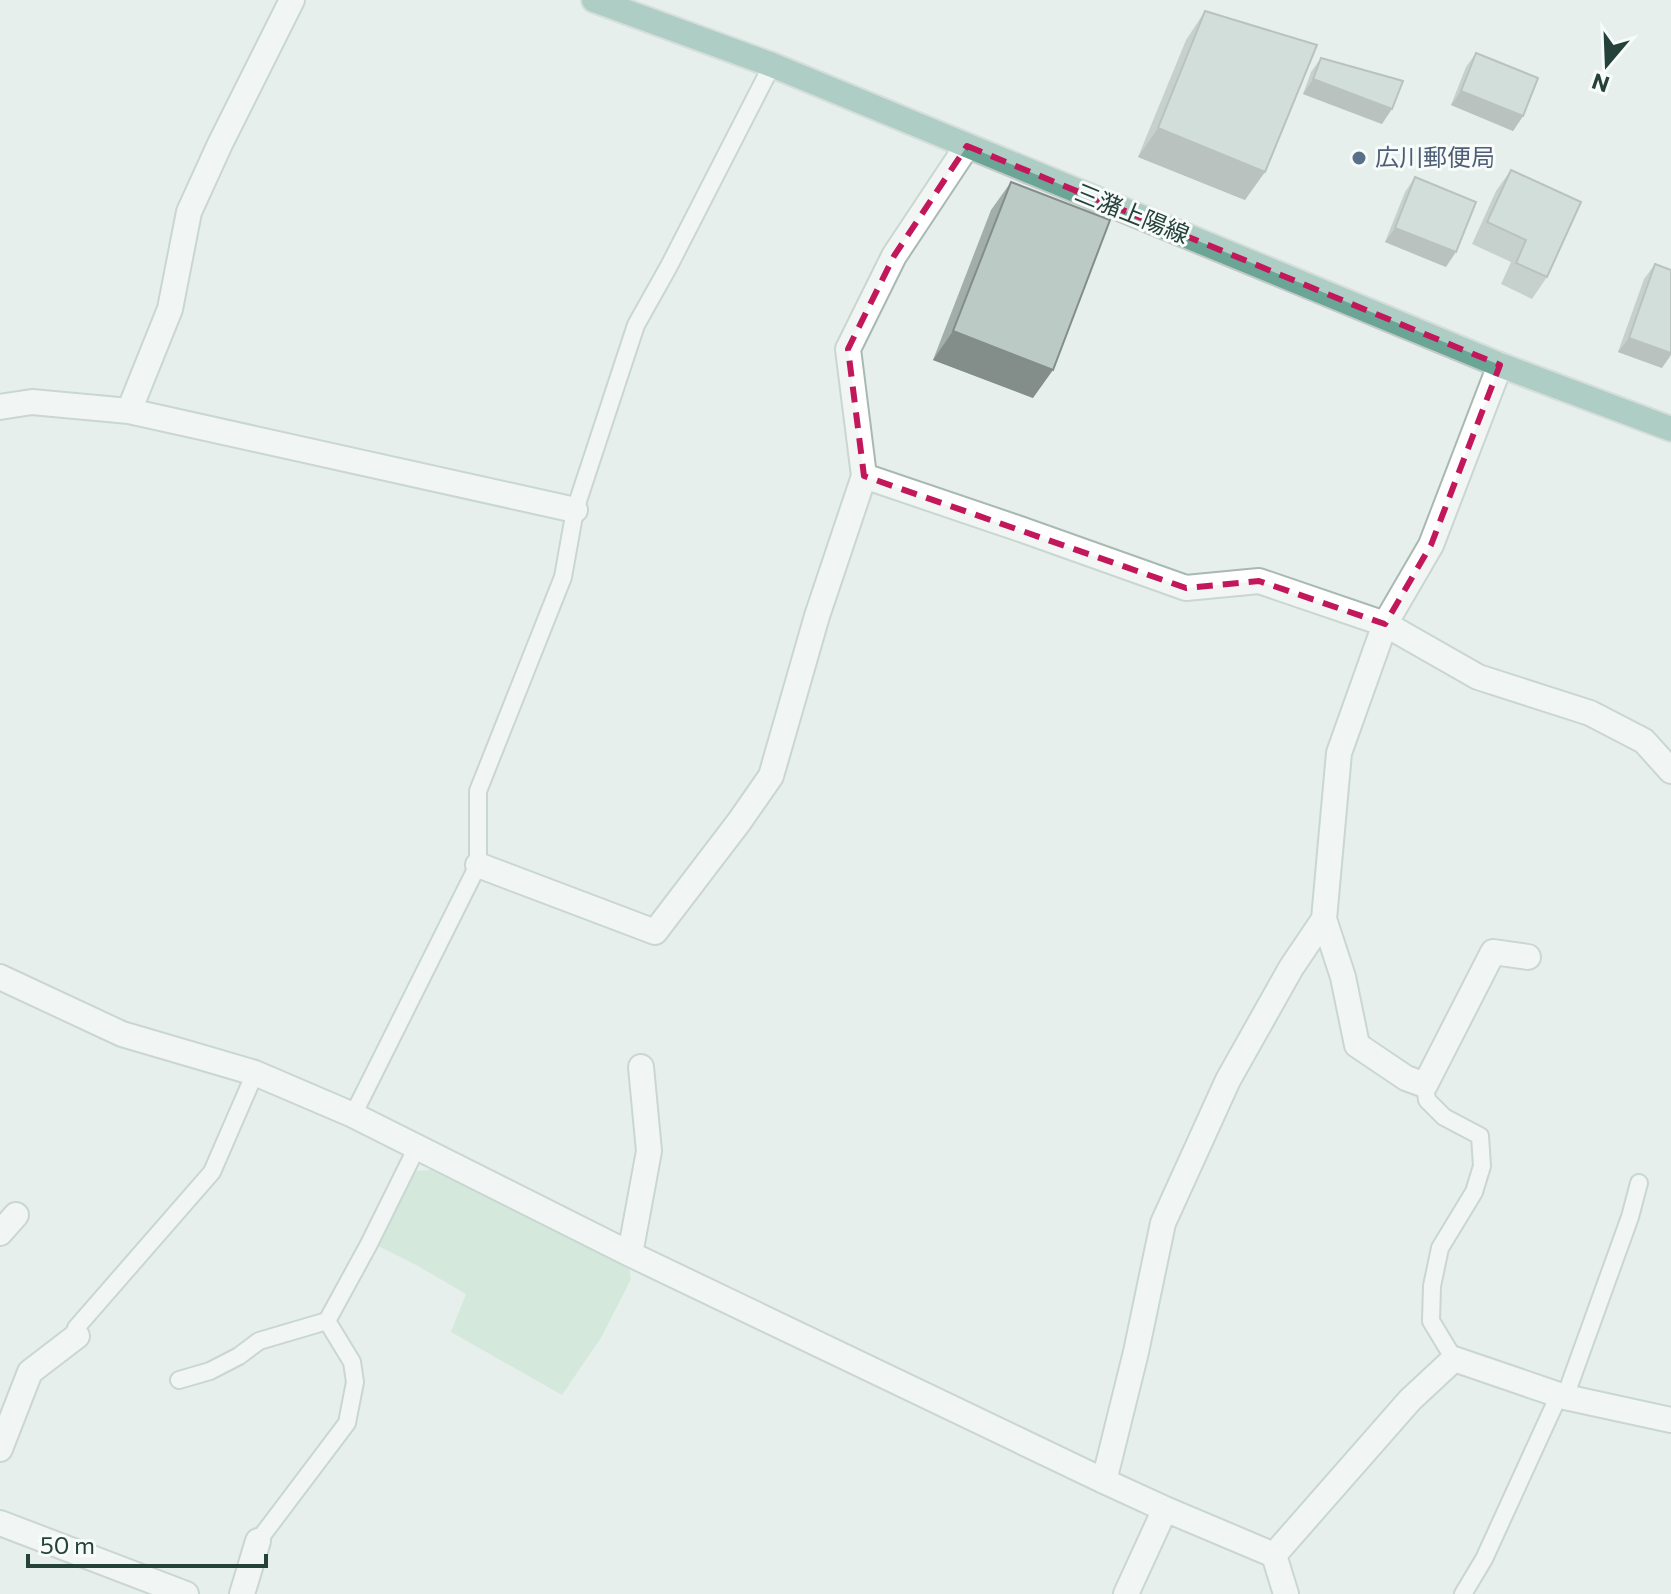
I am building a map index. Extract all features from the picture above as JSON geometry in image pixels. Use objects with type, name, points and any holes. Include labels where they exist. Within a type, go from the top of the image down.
[{"type":"main road","name":"三潴上陽線","points":[[594,0],[772,65],[1500,365],[1671,429]]},
{"type":"street","points":[[129,411],[170,309],[189,212],[292,0]]},
{"type":"street","points":[[478,865],[655,932],[771,776],[817,616],[864,476],[848,349],[894,256],[967,146]]},
{"type":"street","points":[[1500,365],[1431,545],[1385,624],[1339,753],[1324,919],[1343,977],[1357,1045],[1406,1078],[1425,1085],[1493,952],[1528,957]]},
{"type":"street","points":[[0,407],[32,402],[129,411],[575,510]]},
{"type":"street","points":[[864,476],[1186,588],[1259,581],[1385,624],[1478,677],[1590,713],[1644,741],[1671,771]]},
{"type":"street","points":[[1104,1481],[1136,1352],[1163,1223],[1228,1080],[1291,968],[1324,919]]},
{"type":"street","points":[[0,977],[122,1034],[255,1073],[353,1115],[630,1254],[1104,1481],[1274,1555]]},
{"type":"street","points":[[630,1254],[649,1151],[641,1067]]},
{"type":"street","points":[[0,1233],[16,1215]]},
{"type":"street","points":[[1,1446],[30,1372],[75,1338]]},
{"type":"street","points":[[1274,1555],[1410,1400],[1454,1359],[1562,1396],[1671,1420]]},
{"type":"street","points":[[1126,1594],[1165,1509]]},
{"type":"street","points":[[0,1523],[186,1594]]},
{"type":"street","points":[[242,1594],[258,1541]]},
{"type":"street","points":[[1274,1555],[1286,1594]]},
{"type":"lane","points":[[353,1115],[478,865],[478,791],[563,577],[575,510],[636,325],[772,65]]},
{"type":"lane","points":[[75,1338],[76,1328],[212,1172],[255,1073]]},
{"type":"lane","points":[[1425,1085],[1427,1100],[1444,1117],[1480,1136],[1482,1166],[1474,1192],[1440,1248],[1432,1286],[1431,1321],[1454,1359]]},
{"type":"lane","points":[[179,1380],[210,1371],[259,1341],[327,1321],[417,1147]]},
{"type":"lane","points":[[1463,1594],[1484,1559],[1562,1396],[1630,1217],[1639,1183]]},
{"type":"lane","points":[[258,1541],[347,1423],[355,1382],[352,1362],[327,1321]]},
{"type":"highlighted area","points":[[967,146],[1500,365],[1431,545],[1385,624],[1259,581],[1186,588],[864,476],[848,349],[894,256]]},
{"type":"green space","points":[[432,1170],[629,1268],[631,1279],[602,1336],[562,1395],[451,1332],[466,1294],[378,1246],[415,1171]]},
{"type":"building","points":[[1205,11],[1317,45],[1265,172],[1158,128]]},
{"type":"building","points":[[1476,53],[1538,78],[1523,116],[1461,91]]},
{"type":"building","points":[[1321,58],[1403,81],[1392,109],[1313,79]]},
{"type":"building","points":[[1511,170],[1581,202],[1547,277],[1516,263],[1526,240],[1487,222]]},
{"type":"building","points":[[1415,177],[1476,202],[1456,252],[1395,228]]},
{"type":"building","points":[[1011,182],[1110,220],[1053,370],[953,331]]},
{"type":"building","points":[[1655,264],[1671,270],[1671,353],[1629,338]]},
{"type":"place","name":"広川郵便局","points":[[1359,158]]}]
